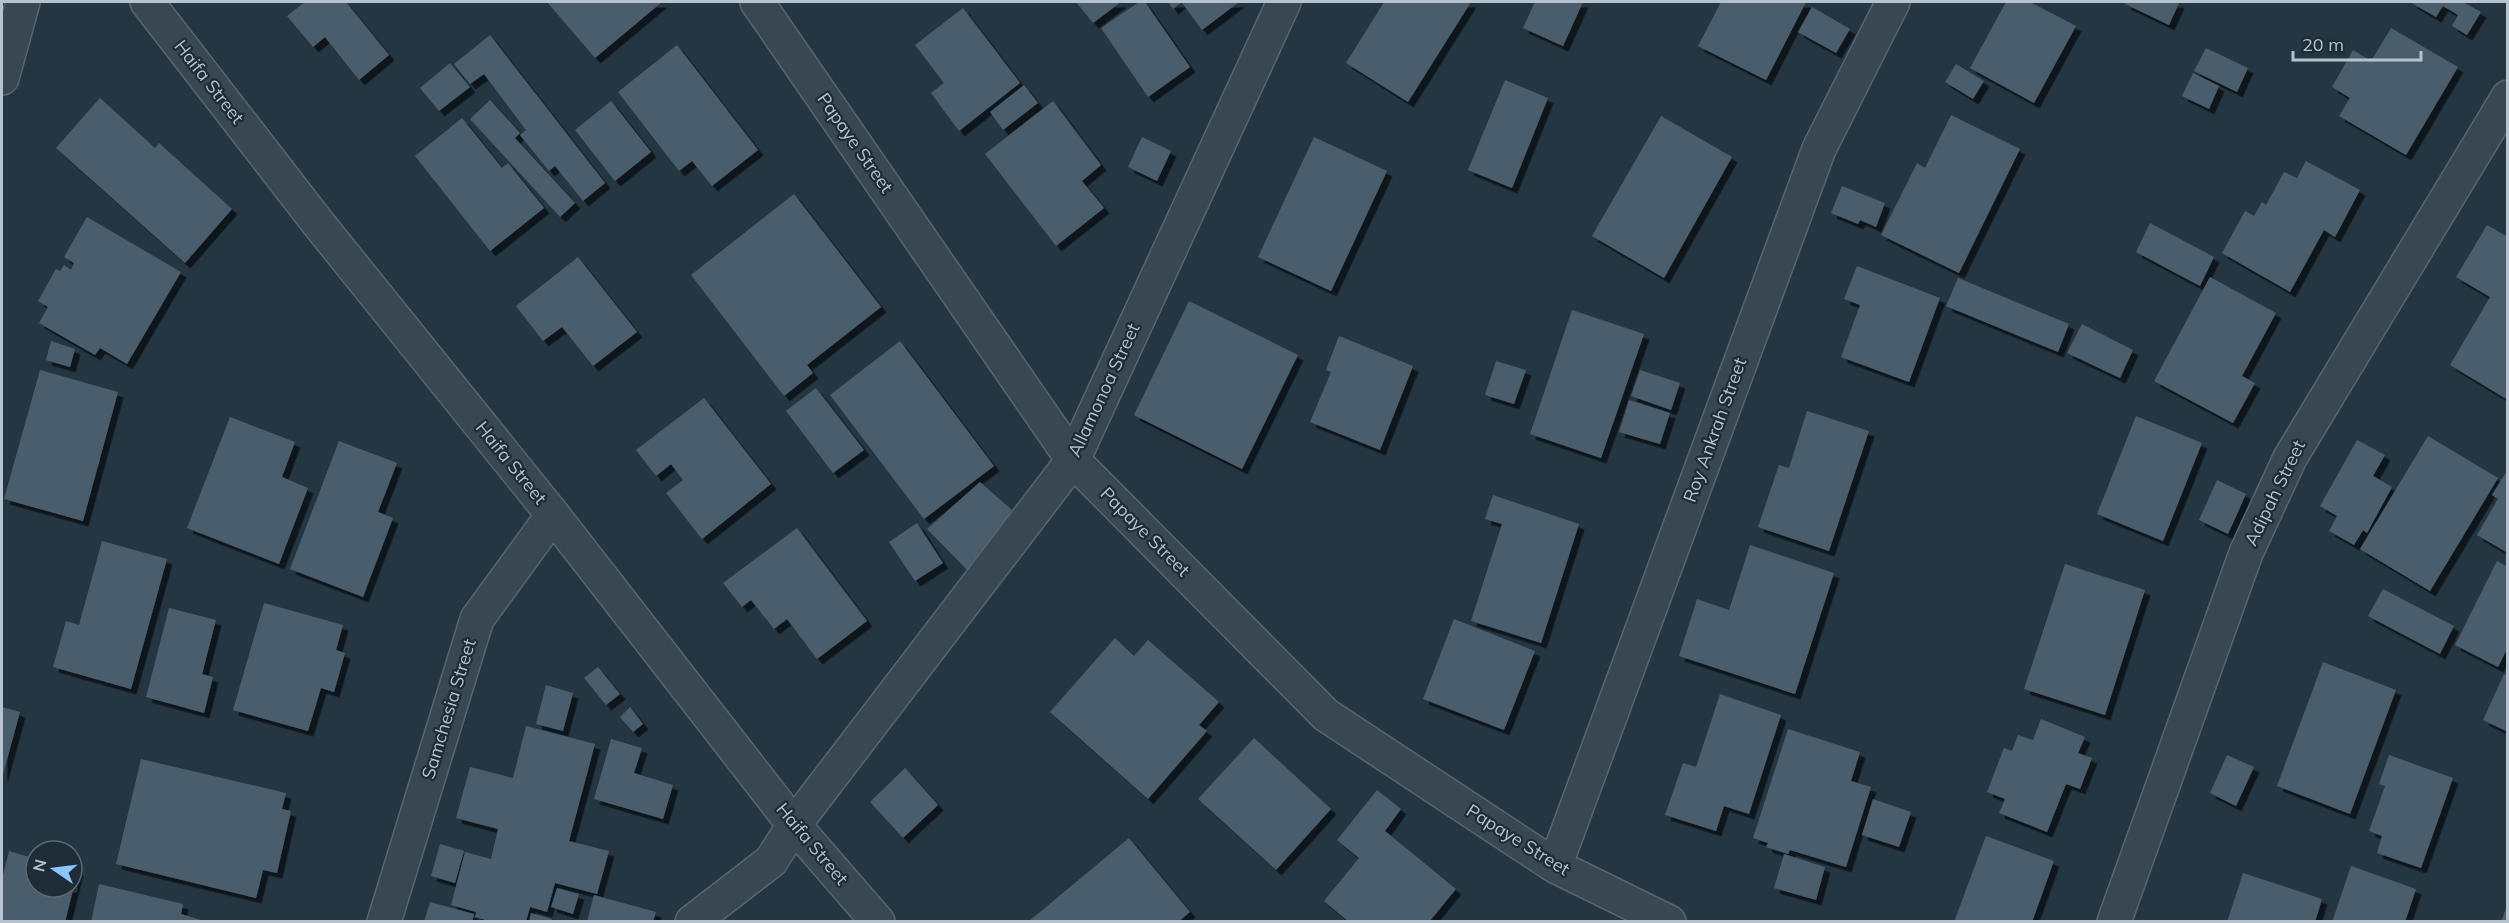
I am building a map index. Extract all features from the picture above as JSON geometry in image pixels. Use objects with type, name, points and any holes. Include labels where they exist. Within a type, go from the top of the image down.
[{"type":"street","points":[[2,78],[23,2]]},
{"type":"street","name":"Haifa Street","points":[[147,2],[318,223],[553,515],[794,825],[878,921]]},
{"type":"street","name":"Papaye Street","points":[[757,2],[1073,460],[1326,715],[1555,866],[1669,921]]},
{"type":"street","name":"Allamonoa Street","points":[[692,921],[771,861],[794,825],[1073,460],[1284,2]]},
{"type":"street","name":"Roy Ankrah Street","points":[[1555,866],[1819,148],[1893,2]]},
{"type":"street","name":"Adipah Street","points":[[2114,921],[2246,553],[2290,458],[2508,97]]},
{"type":"street","name":"Samchesia Street","points":[[384,921],[477,619],[553,515]]},
{"type":"building","points":[[305,2],[346,2],[389,55],[359,80],[325,37],[313,47],[287,16]]},
{"type":"building","points":[[547,2],[662,2],[595,58]]},
{"type":"building","points":[[1076,2],[1121,2],[1093,23]]},
{"type":"building","points":[[1139,2],[1145,2],[1190,67],[1148,97],[1101,28]]},
{"type":"building","points":[[1168,2],[1182,2],[1173,9]]},
{"type":"building","points":[[1239,2],[1202,30],[1182,3]]},
{"type":"building","points":[[1384,2],[1471,2],[1408,102],[1346,63]]},
{"type":"building","points":[[1535,2],[1583,2],[1563,46],[1523,28]]},
{"type":"building","points":[[1721,2],[1806,2],[1766,80],[1698,46]]},
{"type":"building","points":[[2006,2],[2030,2],[2076,26],[2034,103],[1970,68]]},
{"type":"building","points":[[2126,2],[2179,3],[2169,25],[2125,4]]},
{"type":"building","points":[[2410,2],[2463,2],[2481,12],[2467,35],[2452,26],[2458,15],[2443,6],[2436,17]]},
{"type":"building","points":[[1812,7],[1850,29],[1836,53],[1798,32]]},
{"type":"building","points":[[963,8],[1020,83],[959,131],[931,93],[944,83],[915,45]]},
{"type":"building","points":[[2391,28],[2458,67],[2406,155],[2339,116],[2350,98],[2332,87],[2353,50],[2371,61]]},
{"type":"building","points":[[490,35],[605,183],[583,201],[555,166],[549,171],[520,135],[526,130],[484,74],[470,84],[454,64]]},
{"type":"building","points":[[677,45],[758,150],[712,186],[692,161],[679,171],[618,92]]},
{"type":"building","points":[[2206,48],[2248,68],[2237,92],[2194,71]]},
{"type":"building","points":[[450,63],[470,87],[439,111],[420,88]]},
{"type":"building","points":[[1956,64],[1984,81],[1973,99],[1945,82]]},
{"type":"building","points":[[2193,73],[2219,86],[2209,109],[2182,96]]},
{"type":"building","points":[[1505,80],[1548,98],[1512,188],[1468,170]]},
{"type":"building","points":[[1024,85],[1038,103],[1003,130],[990,112]]},
{"type":"building","points":[[100,98],[155,148],[159,143],[232,209],[185,263],[56,148]]},
{"type":"building","points":[[490,100],[520,133],[515,138],[575,203],[560,217],[470,119]]},
{"type":"building","points":[[611,101],[651,152],[615,181],[575,130]]},
{"type":"building","points":[[1053,101],[1101,165],[1082,181],[1104,208],[1056,246],[985,154]]},
{"type":"building","points":[[1951,115],[2020,149],[1959,273],[1881,235],[1917,163],[1925,168]]},
{"type":"building","points":[[1661,116],[1732,157],[1664,278],[1592,236]]},
{"type":"building","points":[[462,118],[502,168],[508,163],[544,208],[490,251],[415,156]]},
{"type":"building","points":[[1142,137],[1171,151],[1157,181],[1128,167]]},
{"type":"building","points":[[1314,137],[1387,171],[1331,291],[1258,257]]},
{"type":"building","points":[[2306,161],[2360,190],[2335,237],[2324,230],[2290,292],[2222,253],[2245,211],[2254,216],[2262,202],[2266,205],[2284,172],[2297,178]]},
{"type":"building","points":[[1842,186],[1885,203],[1876,227],[1860,220],[1858,224],[1831,213]]},
{"type":"building","points":[[794,194],[881,307],[807,365],[813,373],[784,396],[691,275]]},
{"type":"building","points":[[87,217],[181,272],[127,364],[100,348],[95,355],[39,323],[48,307],[38,301],[56,269],[60,271],[64,265],[71,270],[74,263],[64,257]]},
{"type":"building","points":[[2150,223],[2214,257],[2200,286],[2136,252]]},
{"type":"building","points":[[2487,225],[2508,237],[2508,400],[2450,365],[2490,297],[2456,277]]},
{"type":"building","points":[[578,257],[637,332],[593,366],[562,327],[543,341],[516,306]]},
{"type":"building","points":[[1857,266],[1940,298],[1909,382],[1841,357],[1860,305],[1844,299]]},
{"type":"building","points":[[2210,277],[2276,313],[2242,376],[2255,383],[2233,423],[2154,381]]},
{"type":"building","points":[[1958,278],[2069,324],[2058,352],[1946,306]]},
{"type":"building","points":[[1189,301],[1298,355],[1242,469],[1134,415]]},
{"type":"building","points":[[1572,310],[1644,334],[1601,458],[1530,434]]},
{"type":"building","points":[[2082,324],[2133,350],[2120,378],[2067,353]]},
{"type":"building","points":[[1339,336],[1413,366],[1380,450],[1310,422],[1331,372],[1326,370]]},
{"type":"building","points":[[51,341],[75,349],[70,367],[46,360]]},
{"type":"building","points":[[900,341],[994,466],[924,519],[830,395]]},
{"type":"building","points":[[1496,361],[1526,370],[1514,404],[1485,395]]},
{"type":"building","points":[[40,370],[118,392],[83,521],[4,499]]},
{"type":"building","points":[[1640,370],[1680,383],[1671,410],[1631,396]]},
{"type":"building","points":[[816,388],[864,450],[833,473],[786,411]]},
{"type":"building","points":[[704,398],[771,484],[702,539],[666,493],[683,480],[671,464],[656,476],[636,450]]},
{"type":"building","points":[[1629,400],[1670,413],[1660,444],[1619,432]]},
{"type":"building","points":[[1807,411],[1869,431],[1829,551],[1758,527],[1779,465],[1789,468]]},
{"type":"building","points":[[2136,416],[2202,443],[2163,541],[2097,514]]},
{"type":"building","points":[[230,417],[295,442],[282,477],[308,488],[279,564],[187,528]]},
{"type":"building","points":[[2428,436],[2498,478],[2430,591],[2360,549]]},
{"type":"building","points":[[2357,440],[2385,455],[2373,476],[2392,487],[2367,533],[2363,530],[2354,545],[2329,531],[2337,516],[2320,506]]},
{"type":"building","points":[[339,441],[397,463],[378,512],[393,518],[363,597],[290,569]]},
{"type":"building","points":[[2508,469],[2508,553],[2477,535],[2498,499],[2492,495]]},
{"type":"building","points":[[2217,480],[2246,494],[2228,534],[2199,520]]},
{"type":"building","points":[[980,482],[1012,510],[969,572],[927,529]]},
{"type":"building","points":[[1493,495],[1579,524],[1541,643],[1471,621],[1502,524],[1485,519]]},
{"type":"building","points":[[917,523],[943,563],[915,581],[889,542]]},
{"type":"building","points":[[797,528],[867,621],[817,659],[787,619],[774,629],[751,600],[742,607],[723,583]]},
{"type":"building","points":[[102,541],[167,559],[131,689],[53,667],[66,621],[79,625]]},
{"type":"building","points":[[1750,545],[1834,573],[1795,694],[1679,656],[1697,599],[1729,610]]},
{"type":"building","points":[[2497,561],[2508,567],[2508,647],[2498,667],[2455,645]]},
{"type":"building","points":[[2065,564],[2145,590],[2105,715],[2024,689]]},
{"type":"building","points":[[2383,589],[2454,626],[2440,654],[2368,616]]},
{"type":"building","points":[[264,603],[343,625],[336,650],[345,653],[334,692],[321,688],[308,731],[233,710]]},
{"type":"building","points":[[169,608],[216,620],[202,674],[213,677],[204,713],[146,697]]},
{"type":"building","points":[[1454,619],[1535,651],[1504,730],[1423,699]]},
{"type":"building","points":[[1115,638],[1134,656],[1148,640],[1219,702],[1199,725],[1207,731],[1148,799],[1050,712]]},
{"type":"building","points":[[2323,662],[2396,690],[2350,814],[2277,786]]},
{"type":"building","points":[[598,667],[620,694],[606,705],[584,678]]},
{"type":"building","points":[[2504,674],[2508,676],[2508,732],[2483,720]]},
{"type":"building","points":[[546,685],[573,693],[563,731],[536,724]]},
{"type":"building","points":[[1720,694],[1781,715],[1749,814],[1724,806],[1716,831],[1665,815],[1683,763],[1696,767]]},
{"type":"building","points":[[2,707],[20,712],[2,778]]},
{"type":"building","points":[[630,707],[643,724],[633,732],[620,717]]},
{"type":"building","points":[[2041,719],[2085,737],[2078,753],[2092,758],[2080,789],[2066,784],[2047,832],[1999,813],[2005,799],[1987,792],[2004,748],[2012,751],[2018,735],[2033,740]]},
{"type":"building","points":[[526,726],[595,744],[569,841],[609,851],[597,894],[555,883],[547,912],[530,907],[526,922],[493,922],[475,917],[476,912],[451,905],[465,852],[491,859],[498,829],[456,818],[470,767],[513,778]]},
{"type":"building","points":[[1788,729],[1860,752],[1851,781],[1871,787],[1846,867],[1790,850],[1788,854],[1766,847],[1768,843],[1753,838]]},
{"type":"building","points":[[1254,738],[1331,809],[1276,870],[1198,799]]},
{"type":"building","points":[[611,739],[642,748],[634,773],[673,785],[663,819],[594,799]]},
{"type":"building","points":[[2227,755],[2254,767],[2236,806],[2210,793]]},
{"type":"building","points":[[2389,755],[2453,778],[2421,868],[2377,853],[2382,836],[2369,831],[2385,786],[2379,784]]},
{"type":"building","points":[[141,759],[286,793],[282,809],[291,811],[277,873],[263,870],[256,898],[116,864]]},
{"type":"building","points":[[905,768],[938,805],[903,838],[870,802]]},
{"type":"building","points":[[1377,790],[1401,809],[1385,831],[1456,889],[1429,922],[1349,922],[1324,901],[1359,858],[1337,840]]},
{"type":"building","points":[[1873,799],[1911,812],[1899,847],[1862,835]]},
{"type":"building","points":[[1986,836],[2054,861],[2032,922],[1954,922]]},
{"type":"building","points":[[1129,838],[1190,912],[1178,922],[1028,922]]},
{"type":"building","points":[[440,844],[464,851],[455,883],[431,876]]},
{"type":"building","points":[[9,851],[24,855],[24,899],[71,899],[65,922],[2,922],[2,879]]},
{"type":"building","points":[[1784,854],[1825,867],[1816,900],[1774,888]]},
{"type":"building","points":[[2351,866],[2416,889],[2405,922],[2332,922]]},
{"type":"building","points":[[2243,873],[2322,899],[2315,922],[2227,922]]},
{"type":"building","points":[[99,884],[183,904],[181,914],[207,922],[91,922]]},
{"type":"building","points":[[557,888],[579,894],[573,914],[551,907]]},
{"type":"building","points":[[594,895],[656,912],[653,922],[587,922]]},
{"type":"building","points":[[430,902],[474,914],[472,922],[424,922]]},
{"type":"building","points":[[2507,906],[2508,922],[2501,922]]},
{"type":"building","points":[[531,913],[552,919],[551,922],[529,922]]}]
